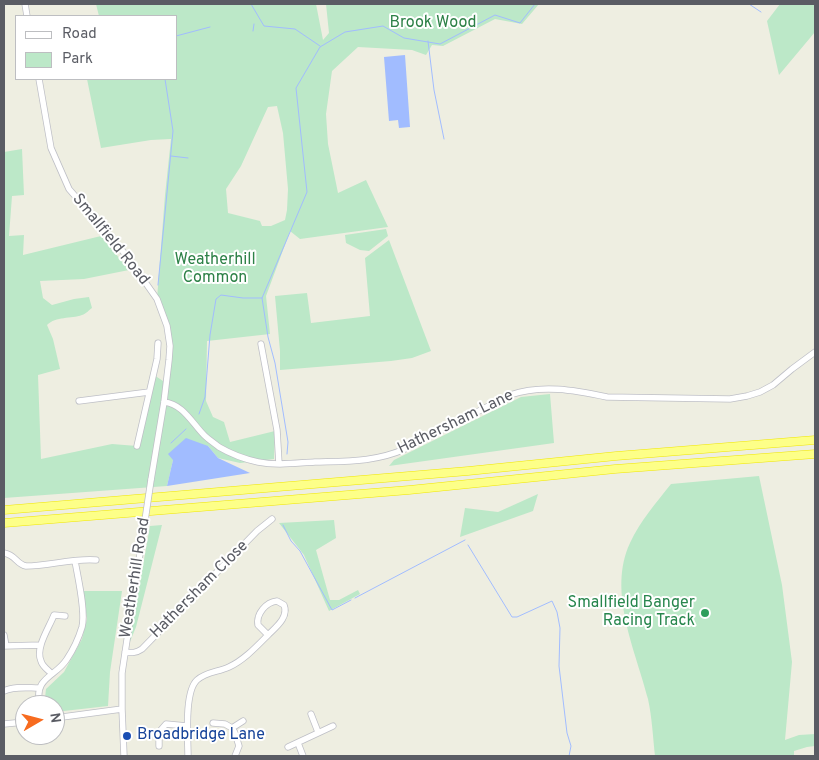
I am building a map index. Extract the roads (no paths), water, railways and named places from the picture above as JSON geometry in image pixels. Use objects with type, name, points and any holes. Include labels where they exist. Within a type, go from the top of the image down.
[{"type":"highway","points":[[4,510],[815,440]]},
{"type":"highway","points":[[4,523],[409,490],[615,469],[815,454]]},
{"type":"street","name":"Smallfield Road","points":[[39,80],[51,148],[69,189],[126,255],[157,299],[170,346],[164,402]]},
{"type":"street","points":[[137,446],[157,359],[158,343]]},
{"type":"street","points":[[261,344],[277,430],[279,464]]},
{"type":"street","name":"Hathersham Lane","points":[[164,402],[174,404],[190,418],[204,435],[219,447],[236,456],[258,462],[279,464],[361,460],[392,455],[523,390],[551,388],[607,397],[730,399],[760,392],[773,385],[815,352]]},
{"type":"street","points":[[157,359],[169,360]]},
{"type":"street","points":[[79,401],[149,392]]},
{"type":"street","name":"Weatherhill Road","points":[[124,756],[122,673],[164,402]]},
{"type":"street","name":"Hathersham Close","points":[[125,652],[138,652],[257,531],[272,519]]},
{"type":"street","points":[[4,553],[9,554],[21,565],[26,566],[85,559],[96,560]]},
{"type":"street","points":[[38,695],[42,683],[68,658],[82,625],[83,613],[75,561]]},
{"type":"street","points":[[188,756],[189,695],[196,681],[212,672],[230,667],[249,654],[268,635],[284,617],[286,613],[284,605],[277,601],[269,604],[258,617],[258,625],[268,635]]},
{"type":"street","points":[[51,674],[41,662],[39,652],[54,615],[65,616]]},
{"type":"street","points":[[4,635],[5,646],[41,645]]},
{"type":"street","points":[[4,691],[8,689],[39,688]]},
{"type":"street","points":[[65,717],[122,710]]},
{"type":"street","points":[[311,714],[318,732]]},
{"type":"street","points":[[232,728],[243,721]]},
{"type":"street","points":[[213,722],[225,724],[232,728],[239,746],[235,756]]},
{"type":"street","points":[[159,746],[159,732],[166,724],[187,726]]},
{"type":"street","points":[[288,747],[333,726]]},
{"type":"street","points":[[298,742],[303,756]]},
{"type":"water","points":[[405,55],[410,127],[399,128],[398,120],[389,121],[384,57]]},
{"type":"water","points":[[186,438],[208,446],[218,458],[250,473],[167,486],[173,460],[168,454]]},
{"type":"waterway","points":[[251,4],[264,26],[295,29],[320,46]]},
{"type":"waterway","points":[[287,454],[288,442],[262,298],[307,192],[296,88],[320,47],[345,32],[383,26],[404,38],[440,44],[495,15],[520,23],[535,4]]},
{"type":"waterway","points":[[749,4],[761,12]]},
{"type":"waterway","points":[[253,31],[254,24]]},
{"type":"waterway","points":[[178,35],[210,27]]},
{"type":"waterway","points":[[428,41],[434,90],[444,139]]},
{"type":"waterway","points":[[158,285],[173,131],[165,80]]},
{"type":"waterway","points":[[171,156],[188,158]]},
{"type":"waterway","points":[[199,414],[205,397],[210,335],[216,299],[221,295],[262,298]]},
{"type":"waterway","points":[[171,443],[186,429]]},
{"type":"waterway","points":[[283,525],[291,541],[300,551],[332,610],[351,600]]},
{"type":"waterway","points":[[355,598],[465,540]]},
{"type":"waterway","points":[[468,545],[512,617],[517,617],[552,601],[557,612],[560,628],[559,666],[567,733],[571,746],[569,756]]},
{"type":"place","name":"Smallfield Banger Racing Track","points":[[705,613]]},
{"type":"place","name":"Broadbridge Lane","points":[[127,736]]},
{"type":"park label","name":"Brook Wood","points":[[433,24]]},
{"type":"park label","name":"Weatherhill Common","points":[[215,270]]}]
